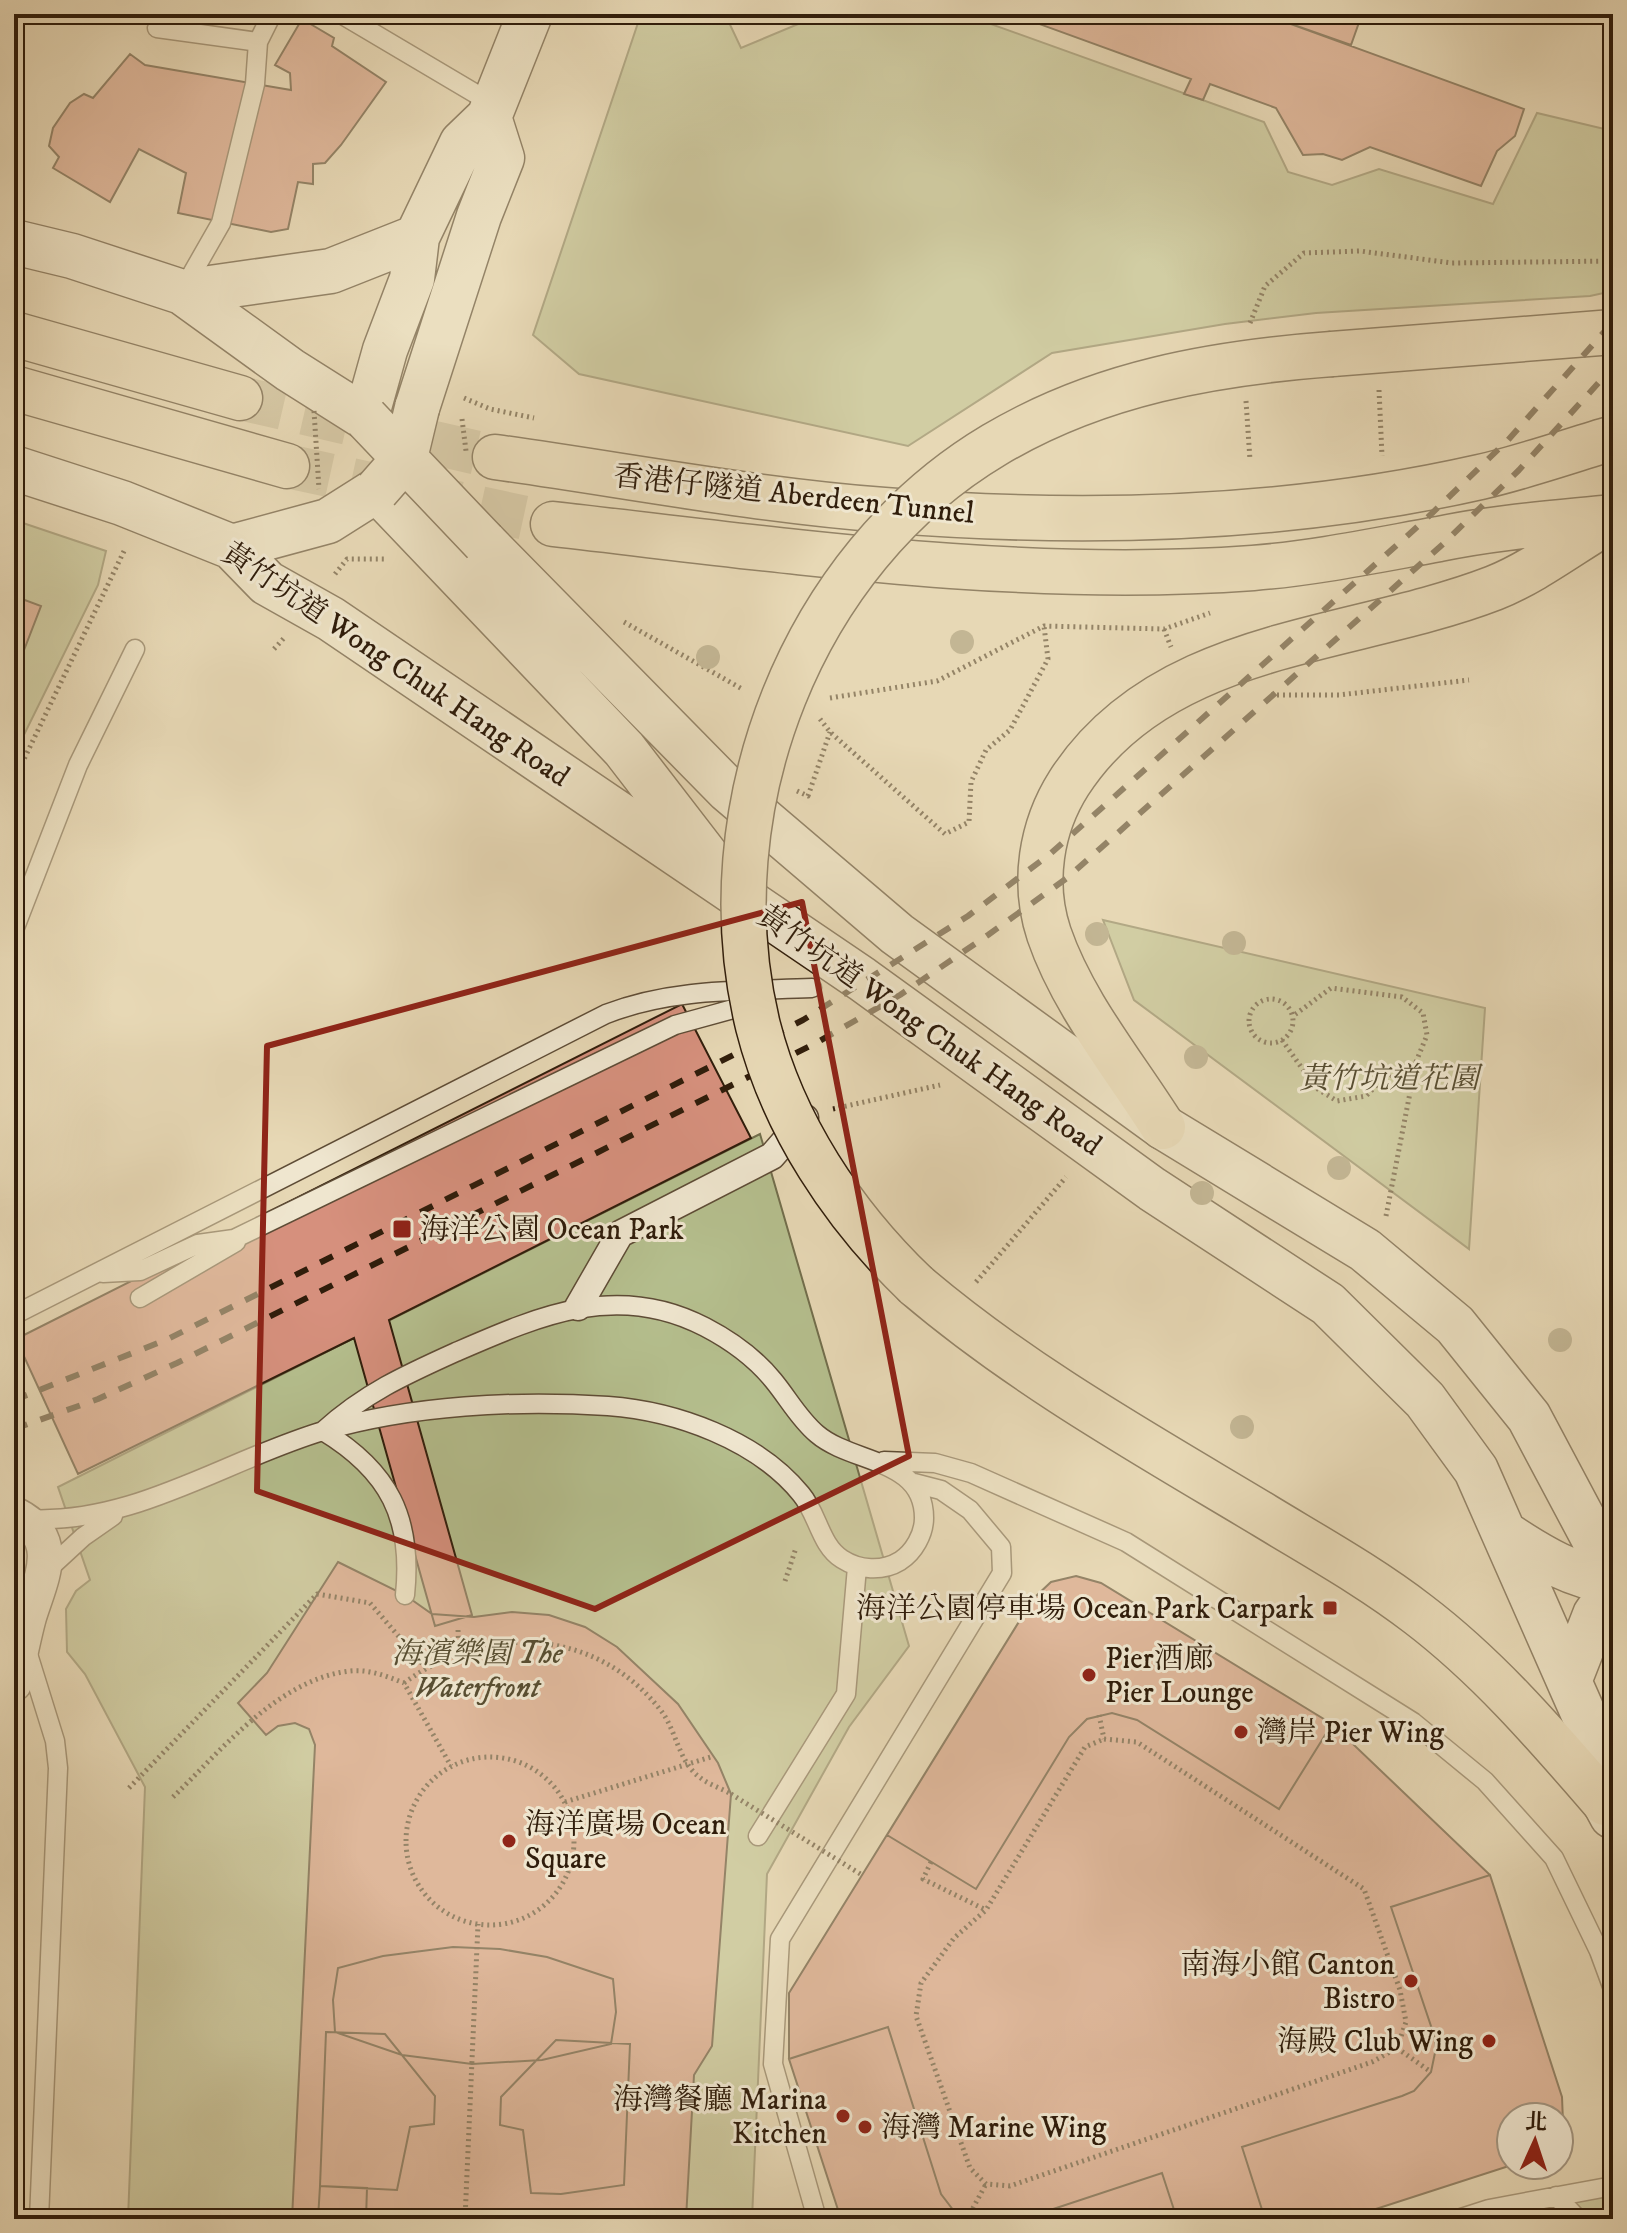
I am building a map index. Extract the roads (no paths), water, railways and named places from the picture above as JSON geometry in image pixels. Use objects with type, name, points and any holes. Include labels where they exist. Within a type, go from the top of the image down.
[{"type":"highway","points":[[1609,1811],[1516,1700],[1419,1614],[1368,1578],[1047,1385],[962,1324],[916,1285],[872,1240],[824,1175],[789,1110],[758,1025],[745,931],[745,874],[760,765],[785,692],[827,611],[868,555],[933,489],[991,446],[1068,407],[1144,381],[1229,364],[1613,332]]},
{"type":"highway","points":[[14,334],[240,398]]},
{"type":"highway","points":[[14,388],[333,489]]},
{"type":"highway","name":"香港仔隧道 Aberdeen Tunnel","points":[[480,454],[883,510],[1113,518],[1214,515],[1385,495],[1482,477],[1613,438]]},
{"type":"highway","points":[[1163,1127],[1066,975],[1048,931],[1040,854],[1055,804],[1076,772],[1108,732],[1184,681],[1230,661],[1496,587],[1613,518]]},
{"type":"highway","name":"香港仔隧道 Aberdeen Tunnel","points":[[553,524],[953,565],[1113,573],[1254,568],[1378,553],[1491,530],[1613,518]]},
{"type":"main road","points":[[232,547],[328,521],[333,489],[369,408],[412,279],[417,237],[462,143],[491,110],[530,14]]},
{"type":"main road","points":[[333,489],[405,458],[417,408],[479,216],[502,158],[491,110]]},
{"type":"main road","points":[[182,292],[331,271],[417,237]]},
{"type":"main road","name":"黃竹坑道 Wong Chuk Hang Road","points":[[14,242],[72,256],[182,292],[313,397],[369,408],[405,458],[728,790],[897,934],[1163,1127],[1365,1250],[1455,1325],[1529,1417],[1613,1575]]},
{"type":"main road","name":"黃竹坑道 Wong Chuk Hang Road","points":[[14,468],[122,503],[232,547],[267,583],[331,619],[730,888],[835,984],[1328,1304],[1425,1400],[1476,1470],[1587,1722],[1609,1811]]},
{"type":"main road","points":[[333,489],[398,542],[624,749],[730,888]]},
{"type":"main road","points":[[1507,1535],[1547,1562],[1586,1578],[1613,1582]]},
{"type":"main road","points":[[1570,1679],[1595,1615],[1613,1589]]},
{"type":"street","points":[[578,1307],[620,1234],[772,1156],[809,1114],[763,1001]]},
{"type":"street","points":[[14,1684],[19,1625],[42,1580],[42,1543],[19,1516]]},
{"type":"lane","points":[[182,292],[221,223],[255,84],[258,42],[272,14]]},
{"type":"lane","points":[[341,14],[491,110]]},
{"type":"lane","points":[[157,28],[258,42]]},
{"type":"lane","points":[[14,930],[78,765],[135,649]]},
{"type":"lane","points":[[97,1273],[140,1271],[198,1244],[234,1239],[675,1025],[835,984]]},
{"type":"lane","points":[[14,1315],[634,1003],[687,992],[835,984]]},
{"type":"lane","points":[[140,1298],[277,1219]]},
{"type":"lane","points":[[19,1516],[75,1519],[126,1508],[323,1431],[472,1407],[572,1405],[650,1412],[724,1437],[758,1456],[800,1492],[823,1539],[837,1556],[857,1567],[879,1569],[900,1561],[916,1546],[924,1525],[924,1503],[914,1483],[898,1469],[831,1445],[812,1430],[771,1377],[740,1348],[703,1325],[662,1311],[620,1305],[578,1307],[536,1317],[390,1382],[355,1402],[323,1431]]},
{"type":"lane","points":[[323,1431],[375,1471],[393,1499],[404,1530],[408,1562],[405,1595]]},
{"type":"lane","points":[[877,1462],[935,1463],[971,1473],[1126,1542],[1413,1722],[1485,1781],[1554,1858],[1599,1951],[1613,1989]]},
{"type":"lane","points":[[817,2219],[773,2064],[780,1939],[1002,1573],[1001,1547],[970,1510],[941,1490],[914,1483]]},
{"type":"lane","points":[[42,1580],[83,1537],[126,1508]]},
{"type":"lane","points":[[758,1836],[846,1694],[857,1567]]},
{"type":"lane","points":[[19,1625],[55,1741],[58,1768],[39,2219]]},
{"type":"lane","points":[[1458,2219],[1489,2209],[1613,2186]]},
{"type":"lane","points":[[1556,2196],[1578,2219]]},
{"type":"tunnel","points":[[240,398],[495,457]]},
{"type":"tunnel","points":[[287,466],[553,524]]},
{"type":"railway","points":[[14,1400],[168,1339],[803,1020],[968,916],[1050,854],[1425,520],[1508,440],[1613,322]]},
{"type":"railway","points":[[14,1429],[98,1399],[177,1363],[816,1043],[900,995],[1067,878],[1443,544],[1519,470],[1613,367]]},
{"type":"place","name":"海洋公園 Ocean Park","points":[[402,1229]]},
{"type":"place","name":"海洋公園停車場 Ocean Park Carpark","points":[[1330,1608]]},
{"type":"place","name":"Pier酒廊 Pier Lounge","points":[[1089,1675]]},
{"type":"place","name":"灣岸 Pier Wing","points":[[1241,1732]]},
{"type":"place","name":"海洋廣場 Ocean Square","points":[[509,1841]]},
{"type":"place","name":"南海小館 Canton Bistro","points":[[1411,1981]]},
{"type":"place","name":"海殿 Club Wing","points":[[1489,2041]]},
{"type":"place","name":"海灣餐廳 Marina Kitchen","points":[[843,2116]]},
{"type":"place","name":"海灣 Marine Wing","points":[[865,2127]]},
{"type":"park label","name":"黃竹坑道花園","points":[[1389,1078]]},
{"type":"park label","name":"海濱樂園 The Waterfront","points":[[477,1670]]}]
